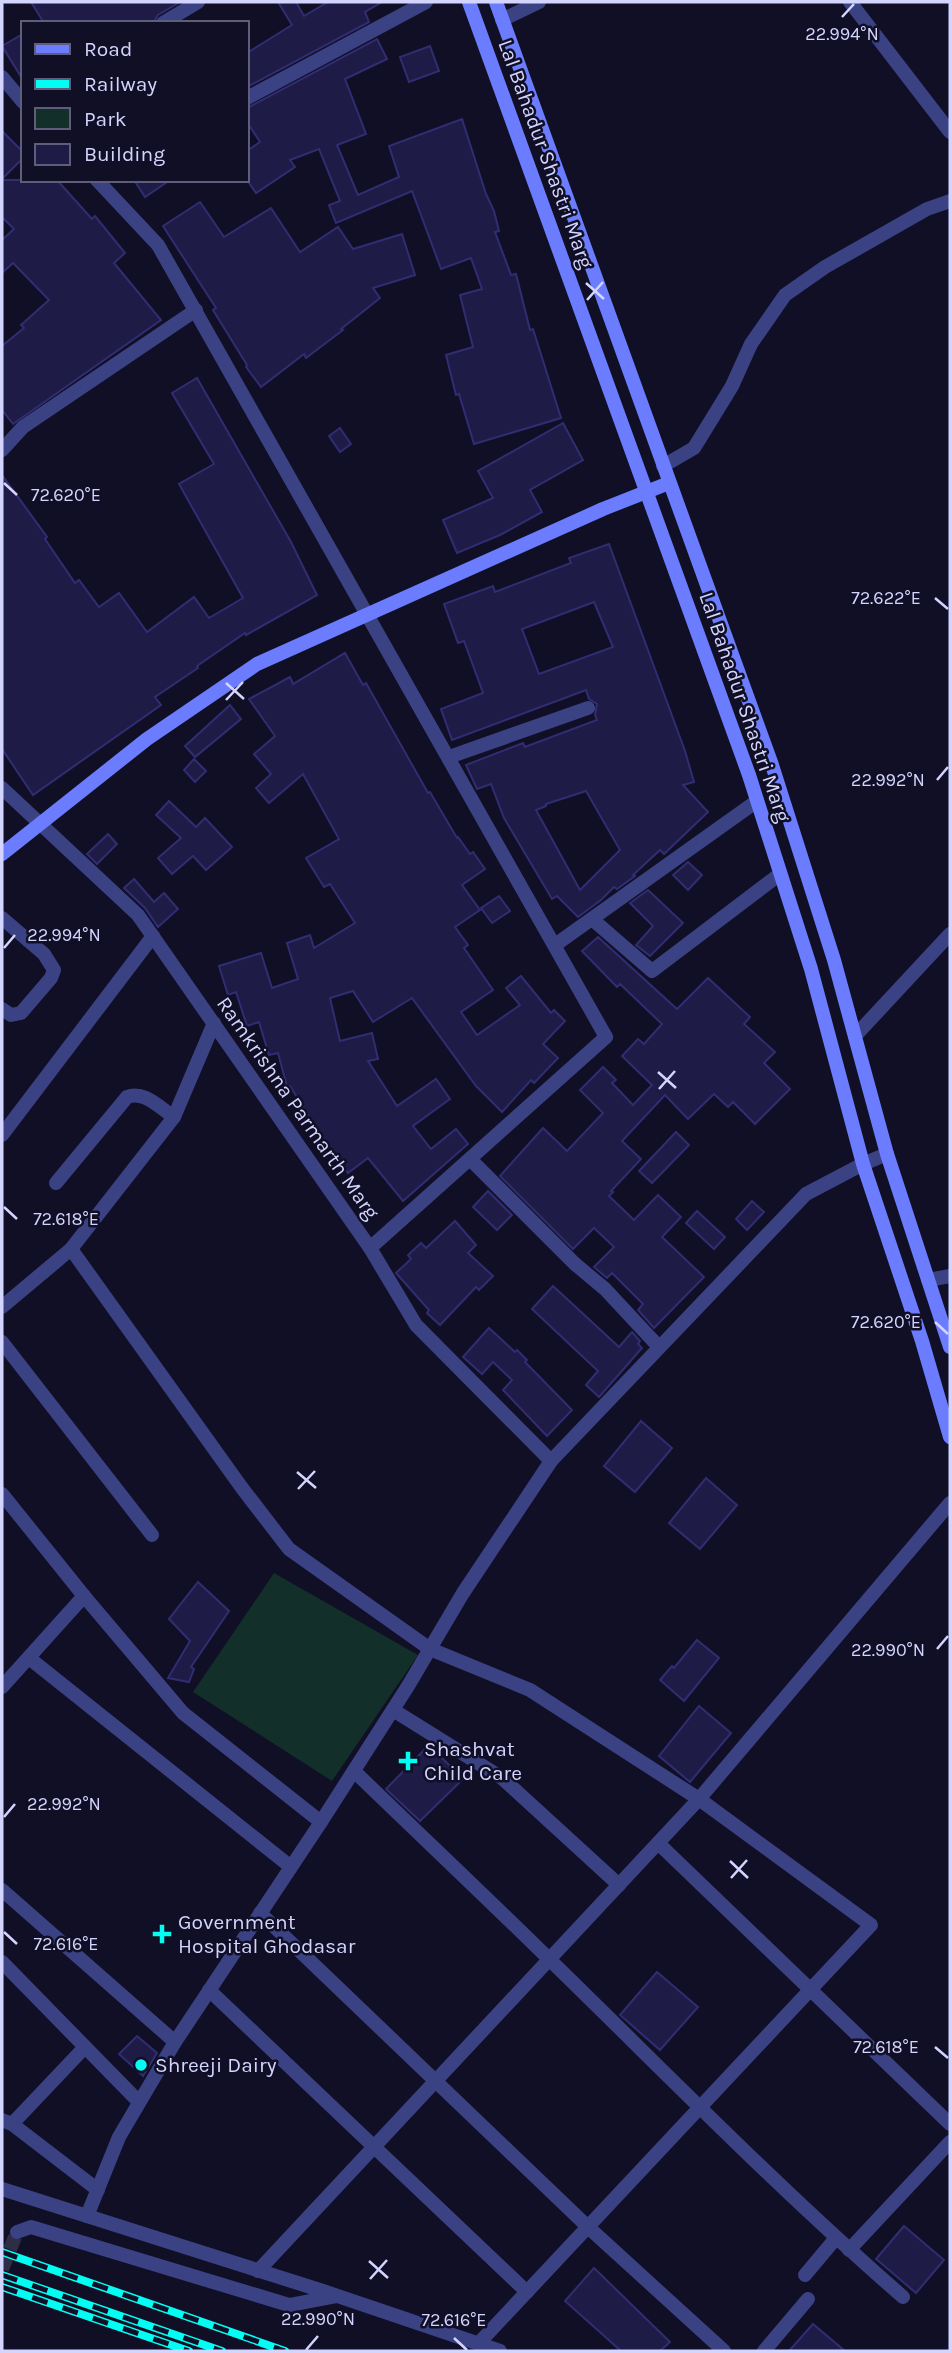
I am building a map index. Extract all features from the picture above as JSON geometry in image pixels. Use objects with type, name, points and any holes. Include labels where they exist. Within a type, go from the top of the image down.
[{"type":"main road","name":"Lal Bahadur Shastri Marg","points":[[469,2],[757,801],[811,970],[863,1164],[922,1342],[950,1437]]},
{"type":"main road","name":"Lal Bahadur Shastri Marg","points":[[496,2],[772,765],[834,960],[887,1154],[950,1347]]},
{"type":"main road","points":[[2,854],[147,739],[257,664],[603,509],[669,483]]},
{"type":"street","points":[[166,21],[198,2]]},
{"type":"street","points":[[248,97],[426,2]]},
{"type":"street","points":[[502,20],[539,2]]},
{"type":"street","points":[[850,2],[950,132]]},
{"type":"street","points":[[3,82],[21,100]]},
{"type":"street","points":[[99,182],[158,244],[606,1037],[370,1248]]},
{"type":"street","points":[[663,466],[694,448],[733,386],[751,344],[785,295],[836,260],[927,209],[950,201]]},
{"type":"street","points":[[2,450],[23,427],[196,310]]},
{"type":"street","points":[[449,757],[588,708]]},
{"type":"street","name":"Ramkrishna Parmarth Marg","points":[[2,788],[138,915],[370,1248],[416,1325],[551,1461]]},
{"type":"street","points":[[555,945],[757,801]]},
{"type":"street","points":[[592,919],[652,971],[780,874]]},
{"type":"street","points":[[2,918],[44,954],[54,970],[51,978],[21,1013],[11,1015],[2,1009]]},
{"type":"street","points":[[855,1036],[950,934]]},
{"type":"street","points":[[2,1135],[153,936]]},
{"type":"street","points":[[2,1307],[71,1249],[174,1117],[214,1023]]},
{"type":"street","points":[[57,1183],[127,1097],[141,1095],[174,1117]]},
{"type":"street","points":[[87,2216],[119,2137],[175,2042],[321,1822],[393,1710],[463,1593],[551,1461],[806,1194],[887,1154]]},
{"type":"street","points":[[470,1159],[575,1264],[605,1289],[659,1347]]},
{"type":"street","points":[[71,1249],[242,1488],[289,1549],[430,1649],[530,1690],[699,1799],[871,1925],[478,2344]]},
{"type":"street","points":[[928,1280],[950,1276]]},
{"type":"street","points":[[2,1342],[152,1535]]},
{"type":"street","points":[[2,1494],[183,1713],[321,1822]]},
{"type":"street","points":[[258,2271],[699,1799],[950,1503]]},
{"type":"street","points":[[2,1688],[84,1596]]},
{"type":"street","points":[[29,1658],[291,1867]]},
{"type":"street","points":[[393,1710],[502,1778],[619,1885]]},
{"type":"street","points":[[354,1771],[550,1959],[699,2108],[836,2238],[903,2297]]},
{"type":"street","points":[[658,1843],[950,2124]]},
{"type":"street","points":[[2,1890],[175,2042]]},
{"type":"street","points":[[260,1913],[588,2227],[724,2351]]},
{"type":"street","points":[[2,1962],[139,2102]]},
{"type":"street","points":[[209,1990],[527,2292]]},
{"type":"street","points":[[85,2047],[7,2122],[98,2190]]},
{"type":"street","points":[[849,2250],[950,2142]]},
{"type":"street","points":[[2,2189],[500,2351]]},
{"type":"street","points":[[17,2232],[32,2227],[289,2305],[336,2296]]},
{"type":"street","points":[[805,2275],[836,2238]]},
{"type":"street","points":[[764,2351],[808,2300]]},
{"type":"green space","points":[[274,1573],[418,1655],[332,1781],[193,1692]]},
{"type":"building","points":[[31,2],[180,2],[158,15],[154,21],[43,21]]},
{"type":"building","points":[[278,2],[296,2],[304,16],[328,2],[382,2],[365,12],[369,22],[248,86],[248,52],[292,25]]},
{"type":"building","points":[[21,35],[21,77],[2,46]]},
{"type":"building","points":[[377,39],[387,59],[345,79],[366,134],[337,145],[358,195],[399,177],[389,146],[462,119],[494,211],[499,231],[495,232],[511,275],[516,274],[530,330],[533,329],[561,418],[474,444],[459,394],[456,395],[446,355],[473,347],[460,295],[482,289],[471,258],[441,269],[412,191],[336,223],[329,205],[340,201],[319,149],[290,160],[295,167],[256,193],[248,181],[248,150],[260,142],[248,124],[248,107]]},
{"type":"building","points":[[430,46],[439,71],[409,82],[400,57]]},
{"type":"building","points":[[2,131],[21,150],[21,160],[2,179]]},
{"type":"building","points":[[2,180],[59,182],[92,219],[95,216],[125,253],[114,263],[161,320],[13,424],[2,410],[2,346],[24,328],[21,325],[49,300],[13,263],[2,273],[2,240],[14,229],[2,217]]},
{"type":"building","points":[[135,182],[167,182],[145,197]]},
{"type":"building","points":[[200,202],[224,237],[271,208],[300,252],[338,227],[353,249],[402,234],[415,275],[373,288],[380,298],[306,358],[304,354],[261,387],[246,367],[213,310],[216,308],[163,226]]},
{"type":"building","points":[[197,378],[291,542],[317,595],[246,635],[245,633],[197,666],[198,668],[155,697],[161,705],[33,795],[2,749],[2,475],[47,537],[45,539],[75,583],[79,580],[99,607],[119,593],[147,632],[194,597],[209,618],[243,598],[179,484],[214,464],[172,393]]},
{"type":"building","points":[[563,423],[583,460],[530,490],[542,512],[500,535],[457,553],[443,520],[493,498],[478,471]]},
{"type":"building","points":[[340,428],[351,444],[340,452],[329,436]]},
{"type":"building","points":[[609,544],[685,751],[694,782],[683,785],[708,812],[664,854],[660,850],[633,875],[635,876],[617,889],[614,887],[578,917],[557,896],[552,899],[504,818],[491,784],[477,789],[466,765],[523,743],[525,747],[597,720],[597,704],[589,699],[586,690],[452,740],[441,709],[483,693],[464,641],[458,643],[444,604],[493,586],[495,592],[571,563],[569,558]],"holes":[[[594,602],[613,647],[539,674],[522,629]],[[586,791],[620,850],[580,890],[536,810]]]},
{"type":"building","points":[[345,653],[363,685],[366,683],[428,793],[430,792],[457,838],[470,854],[473,852],[485,869],[462,885],[480,910],[455,927],[468,945],[464,948],[493,990],[461,1012],[477,1035],[520,1005],[506,988],[521,976],[551,1013],[554,1010],[565,1021],[543,1044],[558,1058],[534,1083],[531,1080],[502,1112],[476,1086],[412,998],[373,1022],[353,991],[330,998],[340,1041],[372,1033],[378,1059],[368,1061],[397,1106],[436,1079],[450,1099],[413,1126],[431,1149],[456,1129],[468,1144],[403,1201],[368,1158],[348,1173],[327,1146],[290,1086],[287,1087],[278,1053],[269,1055],[259,1022],[247,1026],[236,992],[228,995],[219,966],[261,953],[272,988],[298,979],[287,943],[310,935],[314,948],[355,923],[330,884],[324,887],[306,858],[339,839],[303,774],[269,803],[256,788],[271,774],[254,754],[275,736],[249,699],[290,677],[293,684]]},
{"type":"building","points":[[230,705],[241,719],[195,757],[185,746]]},
{"type":"building","points":[[194,759],[206,771],[195,782],[184,770]]},
{"type":"building","points":[[169,801],[196,827],[205,818],[232,847],[206,870],[193,856],[172,874],[158,858],[181,838],[156,815]]},
{"type":"building","points":[[108,834],[117,844],[97,864],[87,854]]},
{"type":"building","points":[[688,862],[702,875],[688,890],[673,875]]},
{"type":"building","points":[[134,879],[154,902],[164,893],[178,909],[158,927],[145,908],[124,888]]},
{"type":"building","points":[[648,890],[683,923],[650,956],[636,945],[653,926],[630,903]]},
{"type":"building","points":[[499,896],[510,911],[492,923],[481,908]]},
{"type":"building","points":[[598,937],[677,1009],[708,978],[750,1017],[744,1024],[775,1052],[764,1063],[790,1089],[755,1124],[733,1102],[728,1107],[714,1094],[688,1119],[665,1095],[622,1141],[641,1159],[609,1196],[634,1220],[658,1195],[681,1217],[662,1237],[704,1277],[654,1328],[638,1310],[643,1304],[612,1273],[607,1278],[594,1267],[614,1247],[594,1228],[573,1249],[500,1176],[543,1128],[567,1151],[603,1113],[580,1090],[603,1067],[616,1080],[612,1083],[633,1105],[652,1085],[622,1056],[638,1039],[644,1044],[662,1024],[620,984],[617,987],[582,951]]},
{"type":"building","points":[[676,1132],[689,1145],[652,1183],[639,1171]]},
{"type":"building","points":[[488,1191],[512,1215],[497,1230],[473,1207]]},
{"type":"building","points":[[752,1201],[764,1212],[747,1230],[736,1219]]},
{"type":"building","points":[[697,1211],[725,1237],[714,1249],[686,1223]]},
{"type":"building","points":[[455,1221],[476,1245],[468,1253],[493,1276],[479,1290],[476,1287],[440,1325],[427,1313],[429,1310],[396,1273],[411,1259],[408,1255],[421,1243],[426,1248]]},
{"type":"building","points":[[553,1286],[619,1347],[632,1332],[640,1341],[638,1344],[642,1348],[599,1397],[586,1385],[598,1371],[532,1309]]},
{"type":"building","points":[[489,1328],[515,1352],[517,1350],[527,1360],[525,1362],[572,1410],[547,1436],[503,1390],[512,1380],[493,1362],[482,1374],[463,1357]]},
{"type":"building","points":[[641,1421],[672,1448],[635,1492],[604,1466]]},
{"type":"building","points":[[706,1478],[737,1505],[700,1549],[669,1523]]},
{"type":"building","points":[[198,1582],[229,1611],[191,1667],[194,1669],[189,1682],[168,1678],[190,1641],[169,1619]]},
{"type":"building","points":[[697,1640],[719,1658],[684,1701],[660,1680],[672,1666],[674,1668]]},
{"type":"building","points":[[699,1706],[731,1733],[690,1782],[659,1756]]},
{"type":"building","points":[[429,1745],[463,1779],[420,1821],[386,1789]]},
{"type":"building","points":[[657,1972],[698,2007],[660,2050],[620,2015]]},
{"type":"building","name":"Shreeji Dairy","points":[[137,2036],[157,2053],[143,2076],[119,2054]]},
{"type":"building","points":[[904,2226],[944,2260],[916,2293],[876,2259]]},
{"type":"building","points":[[594,2268],[670,2342],[660,2351],[621,2351],[565,2301]]},
{"type":"building","points":[[813,2324],[845,2351],[789,2351]]},
{"type":"tunnel","points":[[2,2269],[17,2232]]},
{"type":"railway","points":[[2,2252],[285,2351]]},
{"type":"railway","points":[[2,2275],[222,2351]]},
{"type":"railway","points":[[2,2287],[189,2351]]},
{"type":"place","name":"Shashvat Child Care","points":[[408,1761]]},
{"type":"place","name":"Government Hospital Ghodasar","points":[[162,1934]]},
{"type":"place","name":"Shreeji Dairy","points":[[141,2065]]}]
